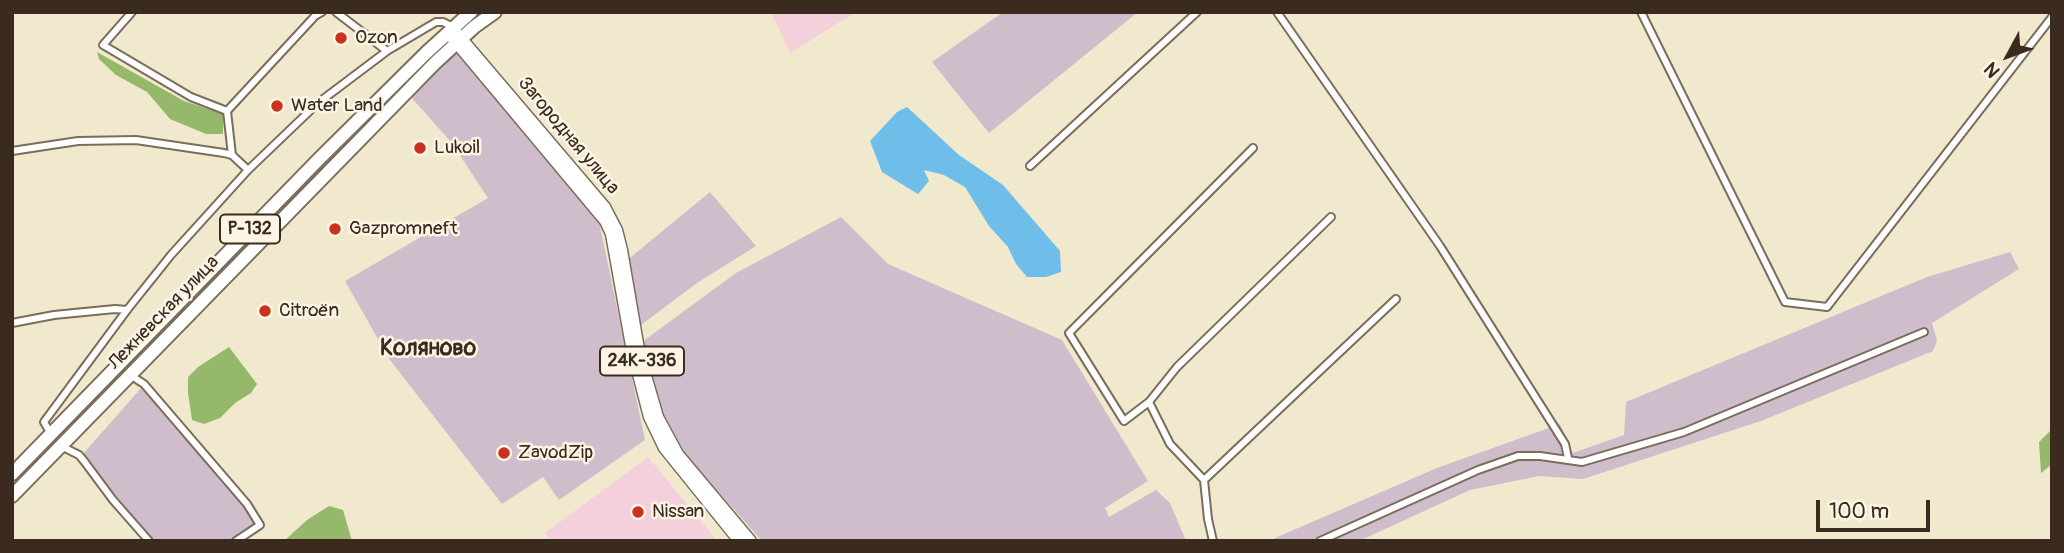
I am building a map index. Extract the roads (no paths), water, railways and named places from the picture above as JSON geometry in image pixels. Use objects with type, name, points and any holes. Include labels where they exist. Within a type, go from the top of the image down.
[{"type":"highway","name":"Лежневская улица","points":[[12,474],[448,27],[471,12]]},
{"type":"highway","name":"Лежневская улица","points":[[12,496],[459,40],[495,12]]},
{"type":"main road","name":"Загородная улица","points":[[448,27],[605,207],[617,230],[640,355],[658,417],[678,454],[751,541]]},
{"type":"main road","name":"Загородная улица","points":[[459,40],[605,221],[612,242],[632,351],[649,417],[664,448],[740,541]]},
{"type":"street","points":[[132,12],[103,45],[191,97],[227,111]]},
{"type":"street","points":[[232,155],[227,111],[315,16],[323,12]]},
{"type":"street","points":[[336,12],[387,51]]},
{"type":"street","points":[[1030,166],[1198,12]]},
{"type":"street","points":[[1277,12],[1440,246],[1565,444],[1568,458]]},
{"type":"street","points":[[1641,12],[1785,302],[1827,307],[2052,17]]},
{"type":"street","points":[[446,13],[448,27]]},
{"type":"street","points":[[51,434],[44,422],[127,310],[248,170],[318,103],[387,51],[436,22],[448,27]]},
{"type":"street","points":[[12,150],[78,141],[136,140],[232,155],[248,170]]},
{"type":"street","points":[[1253,148],[1069,332],[1124,421],[1149,402],[1177,367],[1332,217]]},
{"type":"street","points":[[1204,481],[1396,299]]},
{"type":"street","points":[[12,323],[54,315],[127,310]]},
{"type":"street","points":[[1320,541],[1478,470],[1518,456],[1582,461],[1684,432],[1924,332]]},
{"type":"street","points":[[130,375],[144,384],[247,504],[260,525],[236,541]]},
{"type":"street","points":[[1149,402],[1170,444],[1204,481],[1213,541]]},
{"type":"street","points":[[61,446],[79,455],[148,541]]},
{"type":"water","points":[[907,107],[959,155],[1003,185],[1060,251],[1061,272],[1046,277],[1027,277],[1016,264],[1008,247],[989,226],[965,187],[944,175],[924,170],[929,181],[918,194],[882,172],[870,141],[897,112]]},
{"type":"place","name":"Ozon","points":[[341,38]]},
{"type":"place","name":"Water Land","points":[[277,106]]},
{"type":"place","name":"Lukoil","points":[[420,148]]},
{"type":"place","name":"Gazpromneft","points":[[335,229]]},
{"type":"place","name":"Citroën","points":[[265,311]]},
{"type":"place","name":"ZavodZip","points":[[504,453]]},
{"type":"place","name":"Nissan","points":[[638,512]]},
{"type":"district","name":"Коляново","points":[[428,349]]}]
